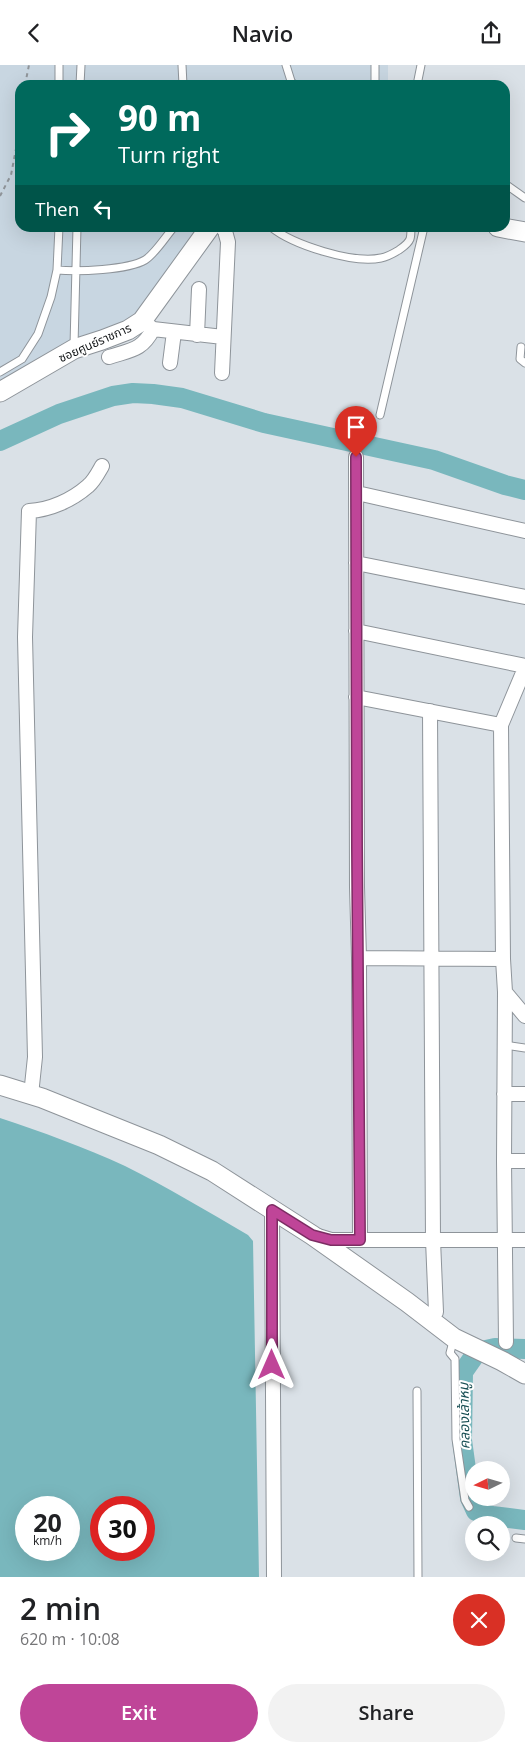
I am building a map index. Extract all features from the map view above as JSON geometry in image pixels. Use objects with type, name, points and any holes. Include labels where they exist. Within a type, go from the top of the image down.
[{"type":"street","points":[[510,229],[525,232]]},
{"type":"street","name":"ซอยศูนย์ราชการ","points":[[0,392],[74,349],[147,325],[207,232]]},
{"type":"street","points":[[222,373],[228,242],[225,232]]},
{"type":"street","points":[[197,335],[199,289]]},
{"type":"street","points":[[109,357],[139,347],[147,340],[147,325],[174,332],[223,337]]},
{"type":"street","points":[[170,363],[174,332]]},
{"type":"street","points":[[356,457],[360,1240]]},
{"type":"street","points":[[31,1095],[35,1057],[25,637],[29,511],[53,507],[70,498],[90,485],[102,466]]},
{"type":"street","points":[[356,493],[525,531]]},
{"type":"street","points":[[356,563],[525,597]]},
{"type":"street","points":[[356,631],[525,667],[501,725],[503,959],[505,992],[504,1240],[506,1342]]},
{"type":"street","points":[[356,697],[501,725]]},
{"type":"street","points":[[430,711],[433,1240],[436,1312]]},
{"type":"street","points":[[359,958],[503,959]]},
{"type":"street","points":[[505,992],[525,1016]]},
{"type":"street","points":[[0,1085],[31,1095],[160,1145],[212,1171],[312,1235],[458,1340],[525,1374]]},
{"type":"street","points":[[504,1094],[525,1094]]},
{"type":"street","points":[[504,1161],[525,1161]]},
{"type":"street","points":[[272,1210],[274,1577]]},
{"type":"street","points":[[312,1235],[331,1240],[525,1240]]},
{"type":"lane","points":[[59,65],[60,80]]},
{"type":"lane","points":[[80,80],[81,65]]},
{"type":"lane","points":[[182,65],[183,80]]},
{"type":"lane","points":[[286,65],[291,80]]},
{"type":"lane","points":[[375,65],[375,80]]},
{"type":"lane","points":[[418,80],[421,65]]},
{"type":"lane","points":[[510,188],[525,198]]},
{"type":"lane","points":[[0,372],[22,359],[38,334],[51,297],[57,270],[59,232]]},
{"type":"lane","points":[[74,349],[78,232]]},
{"type":"lane","points":[[57,270],[77,272],[131,266],[147,259],[170,232]]},
{"type":"lane","points":[[277,232],[315,248],[355,258],[367,259],[381,258],[394,253],[405,246],[410,240],[411,232]]},
{"type":"lane","points":[[380,415],[423,232]]},
{"type":"lane","points":[[521,347],[520,359],[525,363]]},
{"type":"lane","points":[[504,1045],[525,1048]]},
{"type":"lane","points":[[458,1340],[450,1353],[455,1359],[456,1439],[465,1500],[469,1507]]},
{"type":"lane","points":[[417,1391],[418,1577]]},
{"type":"lane","points":[[516,1538],[525,1539]]},
{"type":"path","points":[[27,80],[29,65]]},
{"type":"path","points":[[0,196],[11,175],[15,154]]},
{"type":"shaded area","points":[[0,65],[388,65],[388,80],[15,80],[15,232],[199,232],[136,313],[110,333],[0,389]]},
{"type":"water","points":[[0,1118],[63,1140],[125,1166],[248,1235],[253,1241],[259,1577],[0,1577]]},
{"type":"waterway","points":[[0,441],[59,414],[113,396],[133,393],[153,394],[182,398],[264,423],[434,460],[505,485],[525,490]]},
{"type":"waterway","name":"คลองเล้าหมู","points":[[525,1349],[495,1348],[477,1352],[463,1372],[462,1440],[470,1498],[476,1511],[492,1516],[525,1520]]},
{"type":"route","points":[[272,1365],[272,1210],[312,1235],[331,1240],[360,1240],[356,457]]}]
